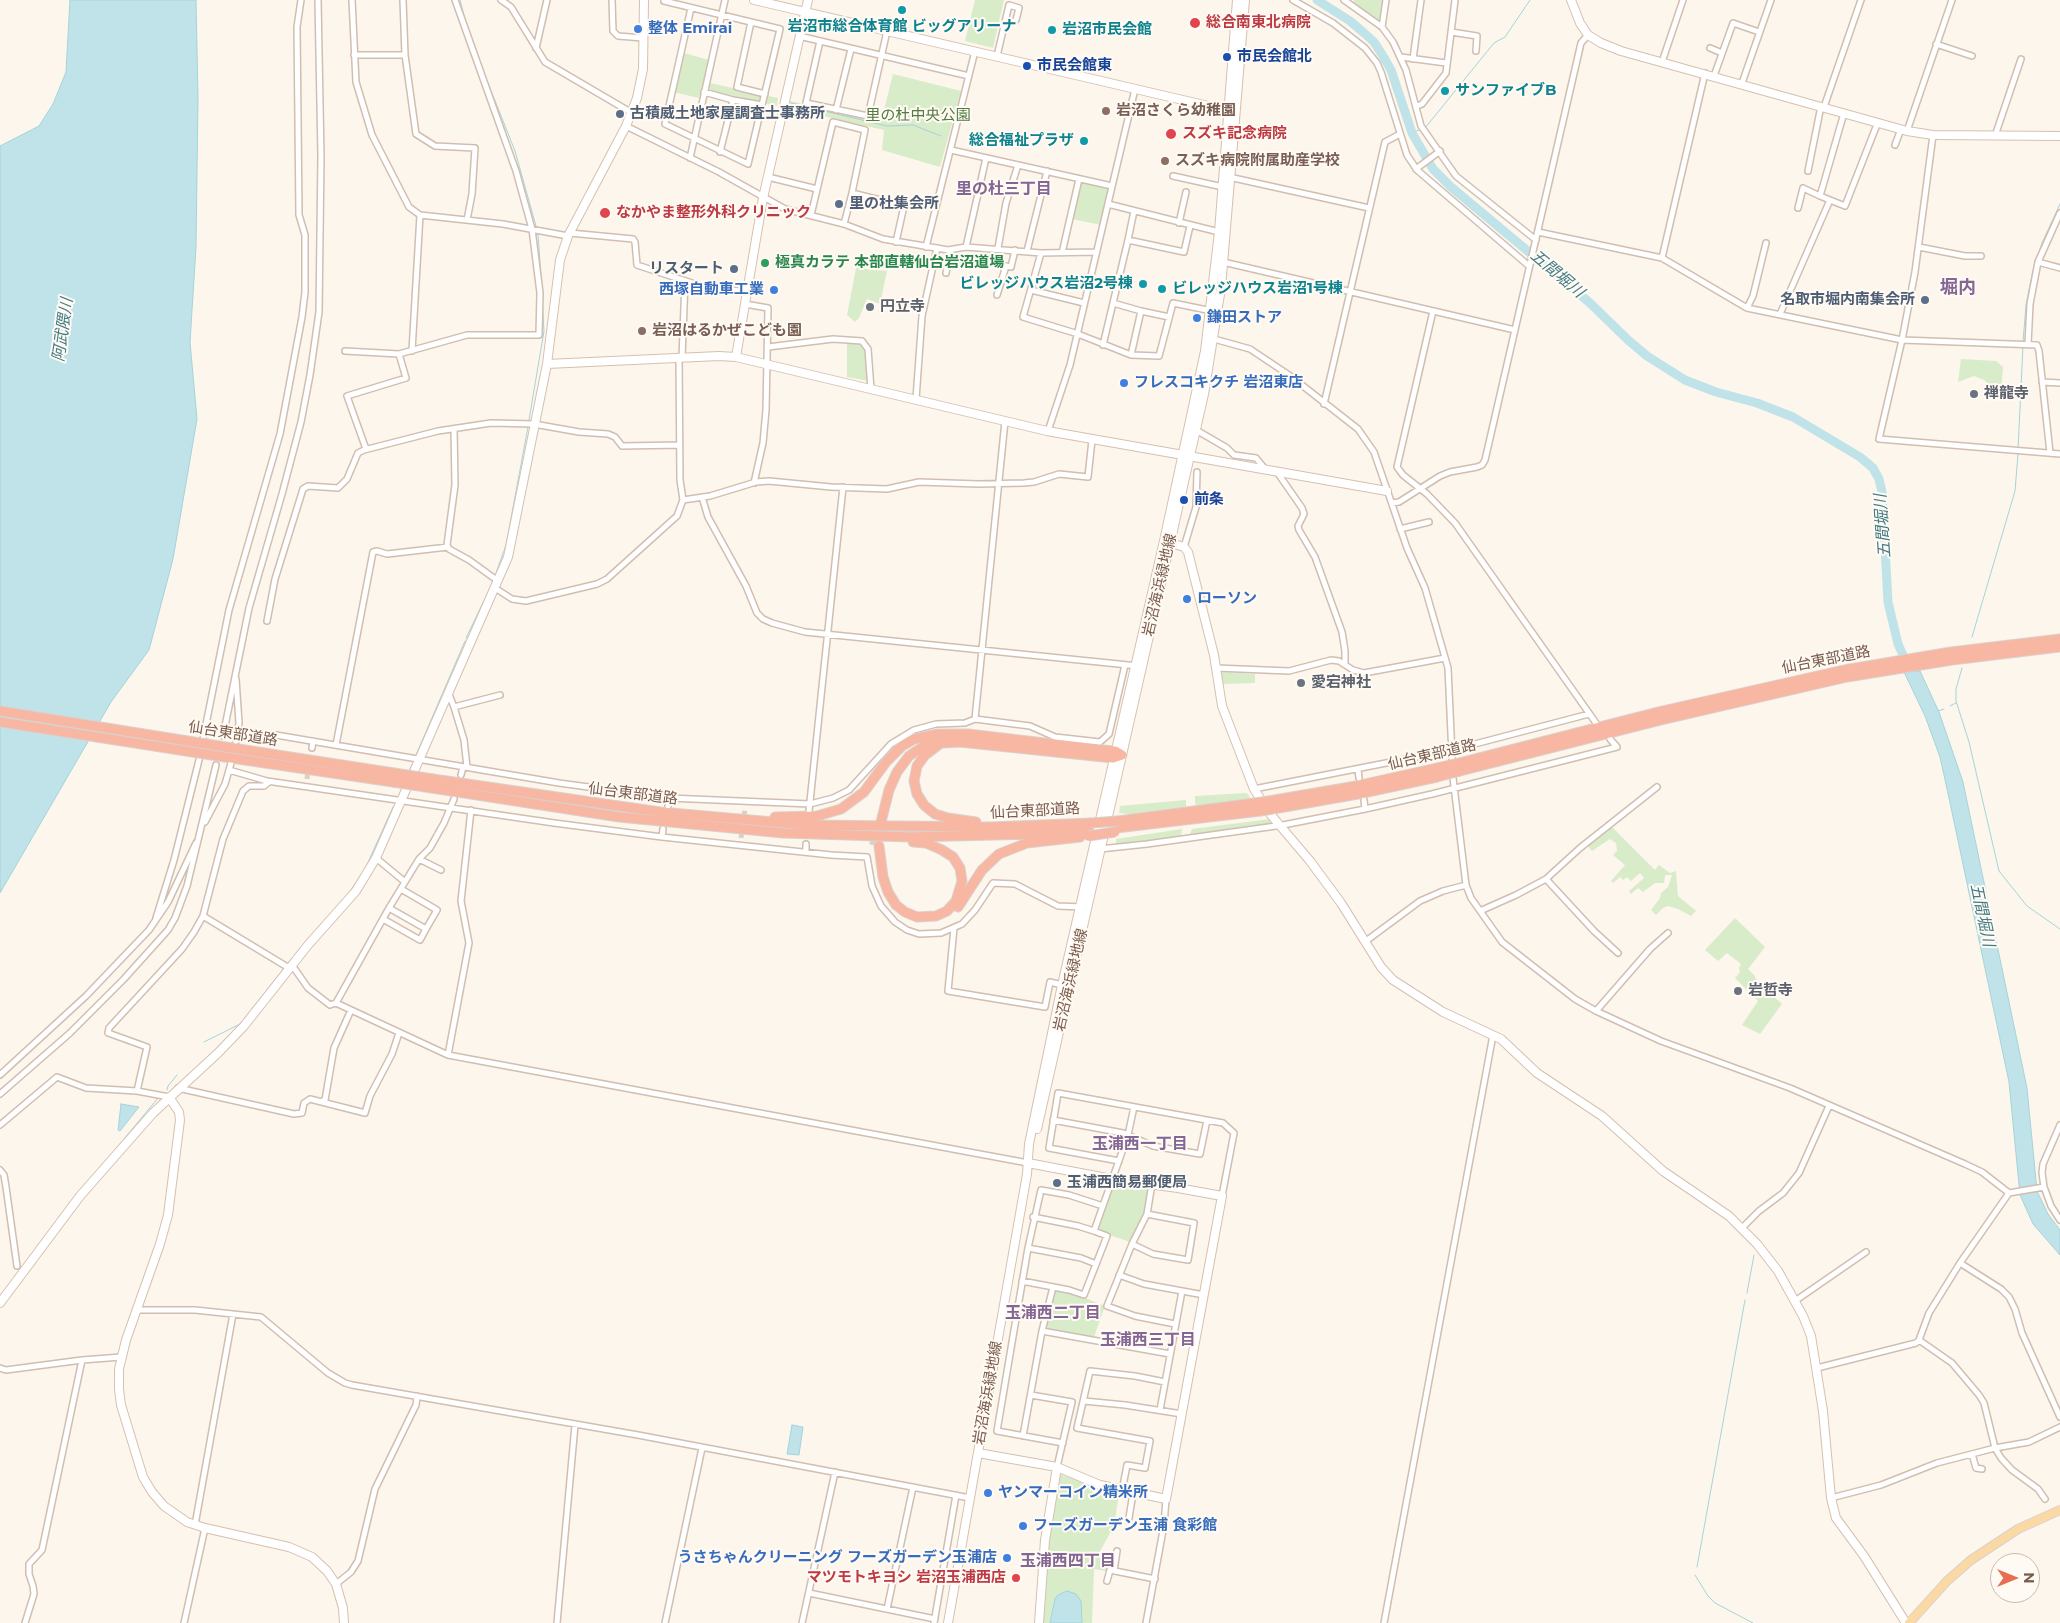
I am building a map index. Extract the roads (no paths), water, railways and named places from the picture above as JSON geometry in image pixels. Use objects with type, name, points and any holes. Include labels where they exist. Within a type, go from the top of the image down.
[{"type":"highway","name":"仙台東部道路","points":[[0,711],[219,746],[583,812],[783,833],[910,837],[1036,834],[1116,827],[1271,805],[1356,786],[1437,773],[1667,710],[1846,674],[2060,639]]},
{"type":"highway","name":"仙台東部道路","points":[[2009,648],[2060,647]]},
{"type":"highway","name":"仙台東部道路","points":[[0,722],[217,761],[394,777]]},
{"type":"highway","points":[[664,809],[787,818],[826,815],[840,810],[859,796],[886,762],[902,746],[914,739],[945,733],[968,734],[1117,755]]},
{"type":"highway","points":[[928,736],[906,752],[894,769],[884,790],[878,822],[889,790],[904,762],[914,752],[927,744],[960,742],[1117,755]]},
{"type":"highway","points":[[943,742],[925,755],[915,774],[917,794],[924,805],[935,814],[971,822],[1090,830]]},
{"type":"highway","name":"仙台東部道路","points":[[432,784],[807,825],[1090,830]]},
{"type":"highway","name":"仙台東部道路","points":[[1116,827],[1167,824],[1257,807]]},
{"type":"highway","points":[[734,829],[804,838],[926,843],[949,854],[960,868],[961,887],[952,906],[942,914],[930,918],[910,915],[892,899],[885,884],[877,846],[878,877],[883,892],[890,904],[904,917],[926,923],[945,917],[955,910],[987,864],[1005,850],[1027,843],[1090,830]]},
{"type":"main road","points":[[1907,1623],[1929,1599],[1971,1560],[2018,1529],[2060,1510]]},
{"type":"street","points":[[156,918],[174,860],[200,759],[229,610],[280,434],[302,317],[305,292],[305,235],[299,215],[297,27],[301,0]]},
{"type":"street","points":[[223,736],[249,608],[278,510],[301,422],[319,312],[318,0]]},
{"type":"street","points":[[352,0],[356,82],[372,135],[409,207],[420,215],[569,234],[633,239],[635,242],[637,265],[701,286],[747,292]]},
{"type":"street","points":[[403,0],[405,55],[416,134],[435,146],[475,148],[472,194],[467,220]]},
{"type":"street","points":[[345,351],[399,354],[467,335],[539,335],[540,293],[532,229],[516,171],[455,0]]},
{"type":"street","points":[[501,0],[510,7],[546,62],[632,113]]},
{"type":"street","points":[[536,48],[547,0]]},
{"type":"street","points":[[612,0],[613,31],[618,36],[643,38]]},
{"type":"street","points":[[0,1303],[80,1196],[152,1113],[218,1053],[244,1026],[290,967],[356,891],[376,858],[505,566],[511,544],[546,364],[560,260],[569,234],[632,113],[642,78],[644,0]]},
{"type":"street","points":[[690,158],[725,0]]},
{"type":"street","points":[[754,0],[1217,108],[1232,107]]},
{"type":"street","points":[[736,358],[763,198],[808,0]]},
{"type":"street","name":"岩沼海浜緑地線","points":[[1028,1163],[1029,1144],[1062,984],[1100,849],[1134,666],[1167,542],[1186,456],[1223,262],[1230,177],[1237,0]]},
{"type":"street","name":"岩沼海浜緑地線","points":[[1186,456],[1196,430],[1214,339],[1214,311],[1223,187],[1245,0]]},
{"type":"street","points":[[1293,0],[1333,23],[1365,48],[1377,63],[1381,72],[1407,155],[1423,176],[1529,265]]},
{"type":"street","points":[[1344,0],[1351,2],[1382,27],[1393,42],[1401,58],[1422,126],[1456,176],[1536,241]]},
{"type":"street","points":[[1382,27],[1386,0]]},
{"type":"street","points":[[1413,59],[1421,0]]},
{"type":"street","points":[[1417,106],[1422,104],[1446,73],[1455,0]]},
{"type":"street","points":[[1571,0],[1575,15],[1588,35],[1601,43],[1621,51],[1742,83],[1904,130],[1933,135],[2060,136]]},
{"type":"street","points":[[1662,62],[1683,0]]},
{"type":"street","points":[[1742,83],[1771,0]]},
{"type":"street","points":[[1808,171],[1822,106],[1861,0]]},
{"type":"street","points":[[1895,145],[1904,130],[1952,0]]},
{"type":"street","points":[[664,1],[780,29],[748,164],[665,124],[691,8]]},
{"type":"street","points":[[751,22],[737,87],[765,94]]},
{"type":"street","points":[[1714,76],[1733,23],[1759,32]]},
{"type":"street","points":[[997,56],[1004,26]]},
{"type":"street","points":[[820,42],[806,103],[868,116],[887,31]]},
{"type":"street","points":[[1451,32],[1477,36],[1476,51]]},
{"type":"street","points":[[1392,503],[1399,502],[1450,472],[1482,465],[1487,452],[1581,42],[1588,35]]},
{"type":"street","points":[[799,36],[969,76]]},
{"type":"street","points":[[1936,44],[1972,56]]},
{"type":"street","points":[[1710,48],[1722,53]]},
{"type":"street","points":[[836,110],[851,49]]},
{"type":"street","points":[[926,247],[975,51]]},
{"type":"street","points":[[354,55],[405,55]]},
{"type":"street","points":[[1401,58],[1446,63]]},
{"type":"street","points":[[1996,136],[2021,59]]},
{"type":"street","points":[[1662,258],[1705,73]]},
{"type":"street","points":[[1048,432],[1062,393],[1078,334],[1135,89]]},
{"type":"street","points":[[704,92],[762,105]]},
{"type":"street","points":[[720,152],[733,100]]},
{"type":"street","points":[[1820,196],[1844,113]]},
{"type":"street","points":[[811,215],[833,122],[865,130],[844,224]]},
{"type":"street","points":[[1798,208],[1803,188],[1844,206],[1878,122]]},
{"type":"street","points":[[626,126],[785,209],[844,224],[870,235],[896,242],[950,250],[966,247],[1062,253],[1096,252]]},
{"type":"street","points":[[1324,404],[1385,142],[1400,134]]},
{"type":"street","points":[[1933,135],[1919,247],[1902,340],[1879,438],[2060,454]]},
{"type":"street","points":[[951,150],[1112,186]]},
{"type":"street","points":[[1417,168],[1438,152]]},
{"type":"street","points":[[966,247],[986,158]]},
{"type":"street","points":[[998,248],[1006,203],[1018,165]]},
{"type":"street","points":[[1027,251],[1047,172]]},
{"type":"street","points":[[1172,176],[1223,187]]},
{"type":"street","points":[[768,177],[817,189]]},
{"type":"street","points":[[1230,177],[1369,208]]},
{"type":"street","points":[[1062,253],[1079,179]]},
{"type":"street","points":[[1179,223],[1186,192]]},
{"type":"street","points":[[852,193],[904,206],[896,242]]},
{"type":"street","points":[[1780,314],[1830,200]]},
{"type":"street","points":[[1108,204],[1219,232]]},
{"type":"street","points":[[1103,345],[1134,211]]},
{"type":"street","points":[[2025,344],[2038,262],[2060,213]]},
{"type":"street","points":[[412,351],[420,215]]},
{"type":"street","points":[[1128,240],[1184,252],[1190,226]]},
{"type":"street","points":[[1538,232],[1662,258],[1747,308],[1902,340],[2037,345],[2050,452]]},
{"type":"street","points":[[1747,308],[1753,296],[1766,243]]},
{"type":"street","points":[[1919,247],[1965,256],[1981,256]]},
{"type":"street","points":[[916,399],[922,316],[937,248]]},
{"type":"street","points":[[946,273],[950,250]]},
{"type":"street","points":[[997,295],[1006,266],[1011,267],[1015,250]]},
{"type":"street","points":[[1041,252],[1023,317],[1078,334],[1131,355],[1159,356],[1173,303],[1214,311]]},
{"type":"street","points":[[1223,262],[1515,330]]},
{"type":"street","points":[[2038,262],[2060,268]]},
{"type":"street","points":[[454,429],[455,486],[449,550],[469,560],[512,599],[526,601],[597,584],[607,579],[676,516],[684,500],[680,480],[680,445],[681,358],[685,281]]},
{"type":"street","points":[[1031,290],[1084,303]]},
{"type":"street","points":[[1113,303],[1169,317]]},
{"type":"street","points":[[745,304],[768,308],[768,364],[763,443],[754,483]]},
{"type":"street","points":[[1131,355],[1141,311]]},
{"type":"street","points":[[1434,311],[1397,467],[1403,475],[1420,488],[1456,522],[1596,723]]},
{"type":"street","points":[[768,347],[833,339],[862,341],[868,349],[871,388]]},
{"type":"street","points":[[1214,339],[1250,349],[1289,375],[1358,429],[1374,452],[1407,548],[1425,588],[1445,658],[1450,687],[1454,788],[1466,885],[1471,898],[1502,942],[1575,998],[1596,1011],[1661,1041],[1790,1088],[1965,1164],[1982,1172],[2009,1193]]},
{"type":"street","points":[[366,449],[347,396],[406,378],[399,354]]},
{"type":"street","points":[[546,364],[681,358],[736,358],[871,388],[1048,432],[1387,491]]},
{"type":"street","points":[[2042,382],[2060,383]]},
{"type":"street","points":[[975,719],[1005,421]]},
{"type":"street","points":[[266,621],[275,579],[303,489],[308,486],[338,488],[347,479],[358,452],[438,431],[491,423],[534,424],[579,432],[608,434],[614,437],[622,446],[680,445]]},
{"type":"street","points":[[1196,430],[1227,448],[1234,455],[1256,458],[1261,461],[1267,471]]},
{"type":"street","points":[[684,500],[769,481],[887,489],[920,482],[978,484],[1034,482],[1058,474],[1088,477],[1092,440]]},
{"type":"street","points":[[1197,472],[1196,507],[1184,547],[1191,562],[1216,668],[1225,717],[1254,789],[1280,826],[1321,876],[1366,941],[1381,967],[1393,980],[1443,1012],[1493,1035],[1510,1046],[1545,1079],[1602,1116],[1663,1171],[1721,1209],[1742,1228],[1770,1259],[1808,1327],[1817,1368],[1823,1410],[1831,1498],[1838,1523],[1864,1556],[1907,1623]]},
{"type":"street","points":[[1277,472],[1302,508],[1304,514],[1298,530],[1314,557],[1342,632],[1345,664]]},
{"type":"street","points":[[809,811],[843,487]]},
{"type":"street","points":[[237,734],[276,735],[559,783],[669,798],[810,804],[833,798],[849,790],[891,744],[901,736],[926,726],[964,723],[975,719],[1030,726],[1055,737],[1100,742],[1109,734],[1134,666],[828,634],[792,629],[763,619],[757,613],[746,586],[708,518],[702,497]]},
{"type":"street","points":[[1400,529],[1429,522]]},
{"type":"street","points":[[1167,542],[1184,547]]},
{"type":"street","points":[[336,745],[373,552],[377,551],[387,554],[448,547]]},
{"type":"street","points":[[1216,668],[1290,671],[1331,660],[1364,673],[1445,658]]},
{"type":"street","points":[[236,668],[239,723],[236,741]]},
{"type":"street","points":[[448,692],[464,740],[465,767],[461,775]]},
{"type":"street","points":[[454,707],[500,694]]},
{"type":"street","points":[[1254,789],[1452,750],[1589,714]]},
{"type":"street","points":[[1100,849],[1280,826],[1365,809],[1618,747],[1610,739]]},
{"type":"street","points":[[312,748],[313,741]]},
{"type":"street","name":"岩沼海浜緑地線","points":[[948,1623],[1028,1163],[1117,755]]},
{"type":"street","points":[[0,1094],[70,1033],[123,980],[168,930],[188,886],[217,761]]},
{"type":"street","points":[[0,1075],[86,996],[149,930],[168,902],[225,784],[231,763]]},
{"type":"street","points":[[1358,769],[1360,778]]},
{"type":"street","points":[[229,770],[269,782],[662,837],[867,857],[875,894],[887,914],[895,922],[919,934],[941,933],[954,928],[972,914],[993,883],[1015,884],[1058,906],[1084,907]]},
{"type":"street","points":[[305,786],[307,779]]},
{"type":"street","points":[[137,1091],[147,1047],[108,1033],[109,1028],[182,948],[203,916],[223,839],[243,791],[249,786],[264,786],[269,782]]},
{"type":"street","points":[[1480,910],[1516,895],[1546,879],[1580,848],[1657,787]]},
{"type":"street","points":[[664,809],[669,798]]},
{"type":"street","points":[[203,916],[290,967],[308,988],[330,1005],[336,1003],[419,858],[430,848],[454,799]]},
{"type":"street","points":[[1364,800],[1365,809]]},
{"type":"street","points":[[745,809],[746,802]]},
{"type":"street","points":[[448,1055],[469,943],[461,901],[471,810]]},
{"type":"street","points":[[662,837],[663,829]]},
{"type":"street","points":[[740,846],[741,838]]},
{"type":"street","points":[[806,844],[806,852]]},
{"type":"street","points":[[376,858],[405,882]]},
{"type":"street","points":[[419,858],[440,870]]},
{"type":"street","points":[[1546,879],[1618,954]]},
{"type":"street","points":[[1366,941],[1420,901],[1443,891],[1466,885]]},
{"type":"street","points":[[383,919],[420,940],[437,910],[401,889]]},
{"type":"street","points":[[389,908],[426,929]]},
{"type":"street","points":[[954,928],[948,991],[1044,1007],[1050,982],[1062,984]]},
{"type":"street","points":[[1596,1011],[1650,949],[1668,933]]},
{"type":"street","points":[[336,1003],[448,1055],[1112,1179],[1222,1196]]},
{"type":"street","points":[[322,1102],[325,1100],[334,1048],[351,1010]]},
{"type":"street","points":[[178,1088],[294,1114],[302,1113],[307,1100],[365,1113],[370,1096],[392,1054],[399,1033]]},
{"type":"street","points":[[1384,1623],[1493,1035]]},
{"type":"street","points":[[0,1125],[57,1077],[86,1088],[137,1091],[169,1097],[179,1112],[180,1120],[170,1200],[160,1244],[122,1357],[119,1376],[120,1396],[143,1477],[164,1506],[178,1517],[195,1525],[302,1551],[321,1565],[336,1584],[343,1608],[344,1623]]},
{"type":"street","points":[[1119,1161],[1049,1148],[1058,1092],[1223,1123],[1234,1133],[1166,1499],[1164,1525],[1146,1623]]},
{"type":"street","points":[[1742,1228],[1759,1211],[1783,1193],[1799,1173],[1829,1106]]},
{"type":"street","points":[[1094,1231],[1128,1135],[1134,1107]]},
{"type":"street","points":[[1053,1120],[1128,1135],[1153,1146],[1200,1154],[1207,1120]]},
{"type":"street","points":[[2060,1125],[2043,1164],[2044,1187],[2051,1206],[2060,1220]]},
{"type":"street","points":[[0,1170],[4,1175],[17,1266]]},
{"type":"street","points":[[1152,1184],[1147,1214],[1132,1244],[1107,1306],[1135,1316],[1175,1324]]},
{"type":"street","points":[[1817,1368],[1899,1349],[1916,1343],[1919,1340],[1929,1313],[1960,1263],[2009,1193],[2044,1187]]},
{"type":"street","points":[[1063,1443],[997,1431],[1033,1218],[1040,1190],[1069,1195],[1102,1206]]},
{"type":"street","points":[[1132,1244],[1153,1254],[1188,1260],[1194,1223],[1147,1214]]},
{"type":"street","points":[[1022,1281],[1084,1295],[1107,1236],[1078,1226],[1033,1218]]},
{"type":"street","points":[[1028,1248],[1081,1258],[1096,1264]]},
{"type":"street","points":[[1795,1301],[1866,1252]]},
{"type":"street","points":[[1960,1263],[2001,1289],[2009,1297],[2022,1333],[2060,1417]]},
{"type":"street","points":[[1119,1275],[1144,1284],[1204,1295]]},
{"type":"street","points":[[1023,1436],[1042,1331],[1053,1287]]},
{"type":"street","points":[[1160,1410],[1182,1291]]},
{"type":"street","points":[[137,1310],[195,1310],[261,1317],[328,1373],[345,1383],[970,1498]]},
{"type":"street","points":[[195,1525],[232,1314]]},
{"type":"street","points":[[1042,1331],[1170,1354]]},
{"type":"street","points":[[1919,1340],[1952,1364],[1979,1395],[1984,1403],[1995,1448],[2003,1461],[2038,1489],[2045,1499]]},
{"type":"street","points":[[0,1368],[6,1370],[122,1357]]},
{"type":"street","points":[[25,1623],[34,1594],[29,1574],[29,1564],[42,1550],[82,1360]]},
{"type":"street","points":[[1122,1491],[1127,1465],[1145,1468],[1150,1441],[1077,1428],[1090,1372],[1134,1376],[1165,1382]]},
{"type":"street","points":[[1031,1395],[1072,1402],[1057,1467],[1045,1540],[1039,1623]]},
{"type":"street","points":[[336,1584],[351,1572],[358,1561],[375,1488],[412,1414],[417,1396]]},
{"type":"street","points":[[1084,1401],[1182,1414]]},
{"type":"street","points":[[557,1623],[575,1425]]},
{"type":"street","points":[[1831,1498],[1881,1485],[1936,1463],[1995,1448],[2029,1442],[2060,1427]]},
{"type":"street","points":[[665,1623],[702,1448]]},
{"type":"street","points":[[978,1453],[1057,1467],[1100,1485],[1166,1499]]},
{"type":"street","points":[[1972,1454],[1976,1468],[1982,1470]]},
{"type":"street","points":[[802,1623],[835,1472]]},
{"type":"street","points":[[887,1609],[913,1487]]},
{"type":"street","points":[[1129,1518],[1133,1493]]},
{"type":"street","points":[[809,1593],[934,1621],[956,1495]]},
{"type":"street","points":[[184,1623],[205,1528]]},
{"type":"street","points":[[1114,1571],[1117,1551]]},
{"type":"street","points":[[1107,1581],[1110,1570],[1154,1579]]},
{"type":"water","name":"阿武隈川","points":[[70,0],[196,0],[198,98],[196,247],[190,342],[197,419],[173,559],[149,650],[111,702],[0,893],[0,146],[39,126],[53,104],[66,72]]},
{"type":"water","points":[[1920,671],[1939,712],[1963,782],[2027,1088],[2037,1191],[2048,1214],[2060,1230],[2060,1255],[2033,1224],[2020,1195],[2009,1082],[1940,757],[1925,716],[1904,672]]},
{"type":"water","points":[[121,1104],[139,1107],[120,1131],[118,1130]]},
{"type":"water","points":[[792,1425],[803,1427],[799,1455],[787,1454]]},
{"type":"water","points":[[1067,1591],[1076,1594],[1081,1601],[1082,1623],[1050,1623],[1055,1599],[1058,1595]]},
{"type":"waterway","points":[[460,0],[468,31]]},
{"type":"waterway","name":"五間堀川","points":[[1317,0],[1350,21],[1374,42],[1391,70],[1412,133],[1433,169],[1451,187],[1590,303],[1647,356],[1685,380],[1716,392],[1757,403],[1793,417],[1860,457],[1873,468],[1879,479],[1882,492],[1888,602],[1898,644],[1908,666]]},
{"type":"waterway","points":[[1425,128],[1494,43],[1505,37],[1530,0]]},
{"type":"waterway","points":[[480,63],[515,151],[536,226]]},
{"type":"waterway","points":[[791,103],[887,126],[913,125],[941,136]]},
{"type":"waterway","name":"五間堀川","points":[[1412,133],[1419,130]]},
{"type":"waterway","points":[[2023,342],[2026,305],[2032,275],[2042,243],[2060,204]]},
{"type":"waterway","points":[[538,234],[542,290]]},
{"type":"waterway","points":[[529,420],[544,331],[542,299]]},
{"type":"waterway","points":[[2018,450],[2023,346]]},
{"type":"waterway","points":[[495,576],[506,545],[528,427]]},
{"type":"waterway","points":[[1972,637],[2015,491],[2018,454]]},
{"type":"waterway","points":[[466,638],[493,582]]},
{"type":"waterway","points":[[416,755],[465,641]]},
{"type":"waterway","points":[[1962,668],[1956,689],[1956,701],[1969,742],[1999,871],[2027,906],[2060,929]]},
{"type":"waterway","points":[[1950,706],[1956,703]]},
{"type":"waterway","points":[[1938,711],[1944,709]]},
{"type":"waterway","points":[[409,771],[413,763]]},
{"type":"waterway","points":[[399,795],[403,786]]},
{"type":"waterway","points":[[309,938],[346,897],[365,869],[393,807]]},
{"type":"waterway","points":[[287,964],[302,947]]},
{"type":"waterway","points":[[204,1042],[240,1024],[284,968]]},
{"type":"waterway","points":[[167,1090],[177,1075]]},
{"type":"waterway","points":[[109,1157],[158,1098]]},
{"type":"waterway","points":[[34,1251],[55,1223]]},
{"type":"waterway","points":[[1747,1293],[1754,1255]]},
{"type":"waterway","points":[[1697,1567],[1745,1300]]},
{"type":"waterway","points":[[1695,1575],[1708,1596],[1715,1603],[1753,1623]]},
{"type":"tunnel","points":[[307,779],[308,769]]},
{"type":"tunnel","points":[[741,838],[745,809]]},
{"type":"tunnel","points":[[874,845],[876,822]]},
{"type":"place","name":"岩沼市総合体育館 ビッグアリーナ","points":[[902,10]]},
{"type":"place","name":"総合南東北病院","points":[[1195,23]]},
{"type":"place","name":"整体 Emirai","points":[[638,29]]},
{"type":"place","name":"岩沼市民会館","points":[[1052,30]]},
{"type":"place","name":"市民会館北","points":[[1227,57]]},
{"type":"place","name":"市民会館東","points":[[1027,66]]},
{"type":"place","name":"サンファイブB","points":[[1445,91]]},
{"type":"place","name":"岩沼さくら幼稚園","points":[[1106,111]]},
{"type":"place","name":"古積威土地家屋調査士事務所","points":[[620,114]]},
{"type":"place","name":"スズキ記念病院","points":[[1171,134]]},
{"type":"place","name":"総合福祉プラザ","points":[[1084,141]]},
{"type":"place","name":"スズキ病院附属助産学校","points":[[1165,161]]},
{"type":"place","name":"里の杜集会所","points":[[839,204]]},
{"type":"place","name":"なかやま整形外科クリニック","points":[[605,213]]},
{"type":"place","name":"極真カラテ 本部直轄仙台岩沼道場","points":[[765,263]]},
{"type":"place","name":"リスタート","points":[[734,269]]},
{"type":"place","name":"ビレッジハウス岩沼2号棟","points":[[1143,284]]},
{"type":"place","name":"ビレッジハウス岩沼1号棟","points":[[1162,289]]},
{"type":"place","name":"西塚自動車工業","points":[[774,290]]},
{"type":"place","name":"名取市堀内南集会所","points":[[1925,300]]},
{"type":"place","name":"円立寺","points":[[870,307]]},
{"type":"place","name":"鎌田ストア","points":[[1197,318]]},
{"type":"place","name":"岩沼はるかぜこども園","points":[[642,331]]},
{"type":"place","name":"フレスコキクチ 岩沼東店","points":[[1124,383]]},
{"type":"place","name":"禅龍寺","points":[[1974,394]]},
{"type":"place","name":"前条","points":[[1184,500]]},
{"type":"place","name":"ローソン","points":[[1187,599]]},
{"type":"place","name":"愛宕神社","points":[[1301,683]]},
{"type":"place","name":"岩哲寺","points":[[1738,991]]},
{"type":"place","name":"玉浦西簡易郵便局","points":[[1057,1183]]},
{"type":"place","name":"ヤンマーコイン精米所","points":[[988,1493]]},
{"type":"place","name":"フーズガーデン玉浦 食彩館","points":[[1023,1526]]},
{"type":"place","name":"うさちゃんクリーニング フーズガーデン玉浦店","points":[[1007,1558]]},
{"type":"place","name":"マツモトキヨシ 岩沼玉浦西店","points":[[1016,1578]]},
{"type":"district","name":"里の杜三丁目","points":[[1004,189]]},
{"type":"district","name":"堀内","points":[[1958,288]]},
{"type":"district","name":"玉浦西一丁目","points":[[1140,1144]]},
{"type":"district","name":"玉浦西二丁目","points":[[1053,1313]]},
{"type":"district","name":"玉浦西三丁目","points":[[1148,1340]]},
{"type":"district","name":"玉浦西四丁目","points":[[1068,1561]]},
{"type":"park label","name":"里の杜中央公園","points":[[918,116]]}]
